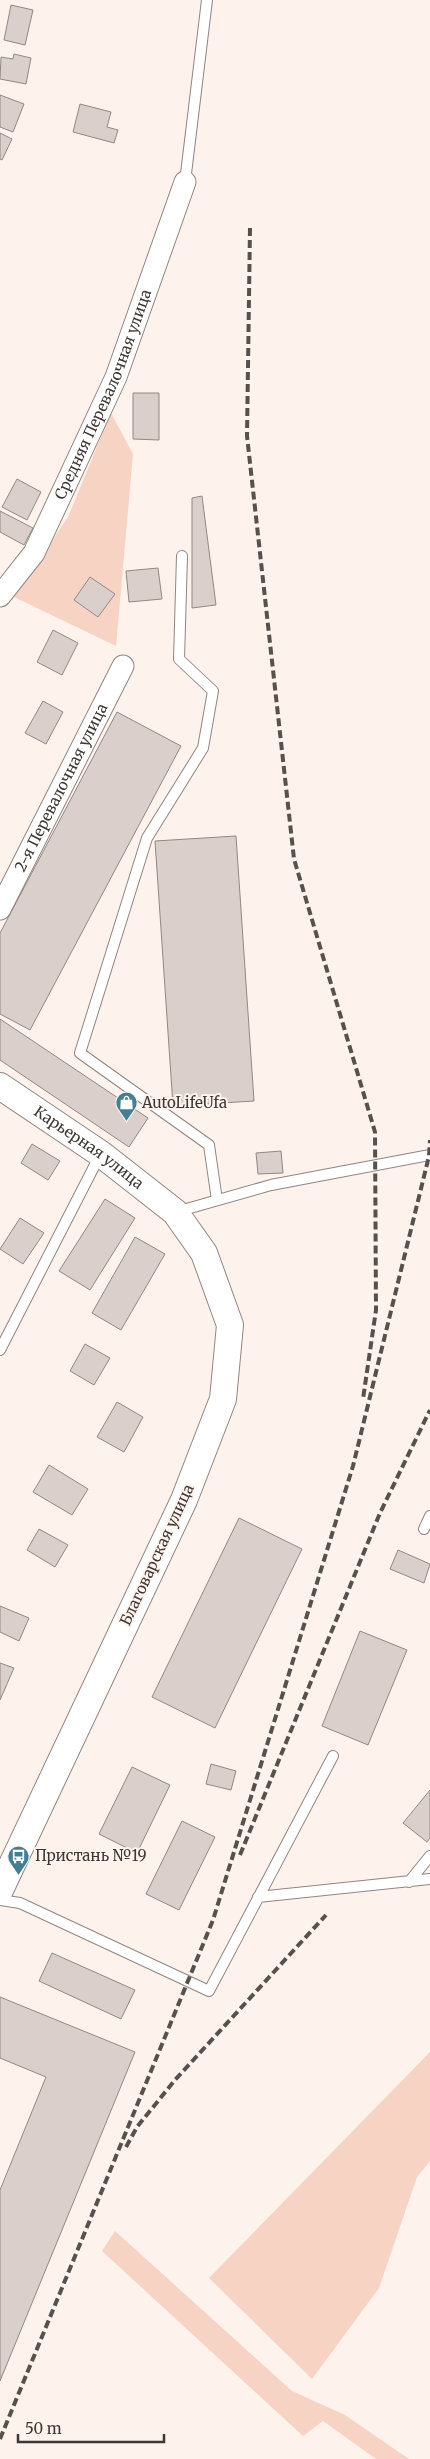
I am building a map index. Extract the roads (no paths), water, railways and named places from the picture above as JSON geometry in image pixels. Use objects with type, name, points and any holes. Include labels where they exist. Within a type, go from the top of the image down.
[{"type":"street","name":"Средняя Перевалочная улица","points":[[0,596],[34,553],[116,377],[186,182]]},
{"type":"street","name":"2-я Перевалочная улица","points":[[0,909],[123,666]]},
{"type":"street","name":"Карьерная улица","points":[[0,1086],[101,1154],[175,1212]]},
{"type":"street","name":"Благоварская улица","points":[[0,1890],[184,1500],[223,1399],[230,1325],[204,1253],[175,1212]]},
{"type":"lane","points":[[186,182],[207,0]]},
{"type":"lane","points":[[182,556],[179,659],[212,691],[203,748],[147,838],[80,1053],[209,1145],[217,1200]]},
{"type":"lane","points":[[0,1350],[101,1154]]},
{"type":"lane","points":[[175,1212],[271,1185],[430,1155]]},
{"type":"lane","points":[[424,1529],[430,1516]]},
{"type":"lane","points":[[0,1900],[20,1903],[209,1991],[333,1756]]},
{"type":"lane","points":[[408,1882],[430,1856]]},
{"type":"lane","points":[[258,1897],[430,1879]]},
{"type":"railway","points":[[250,228],[247,436],[294,859],[375,1132],[376,1310],[363,1399]]},
{"type":"railway","points":[[0,2439],[213,1920],[353,1466],[429,1156],[430,1140]]},
{"type":"railway","points":[[240,1855],[380,1513],[430,1410]]},
{"type":"railway","points":[[126,2147],[137,2127],[175,2080],[326,1915]]},
{"type":"place","name":"AutoLifeUfa","points":[[126,1122]]},
{"type":"place","name":"Пристань №19","points":[[19,1875]]}]
